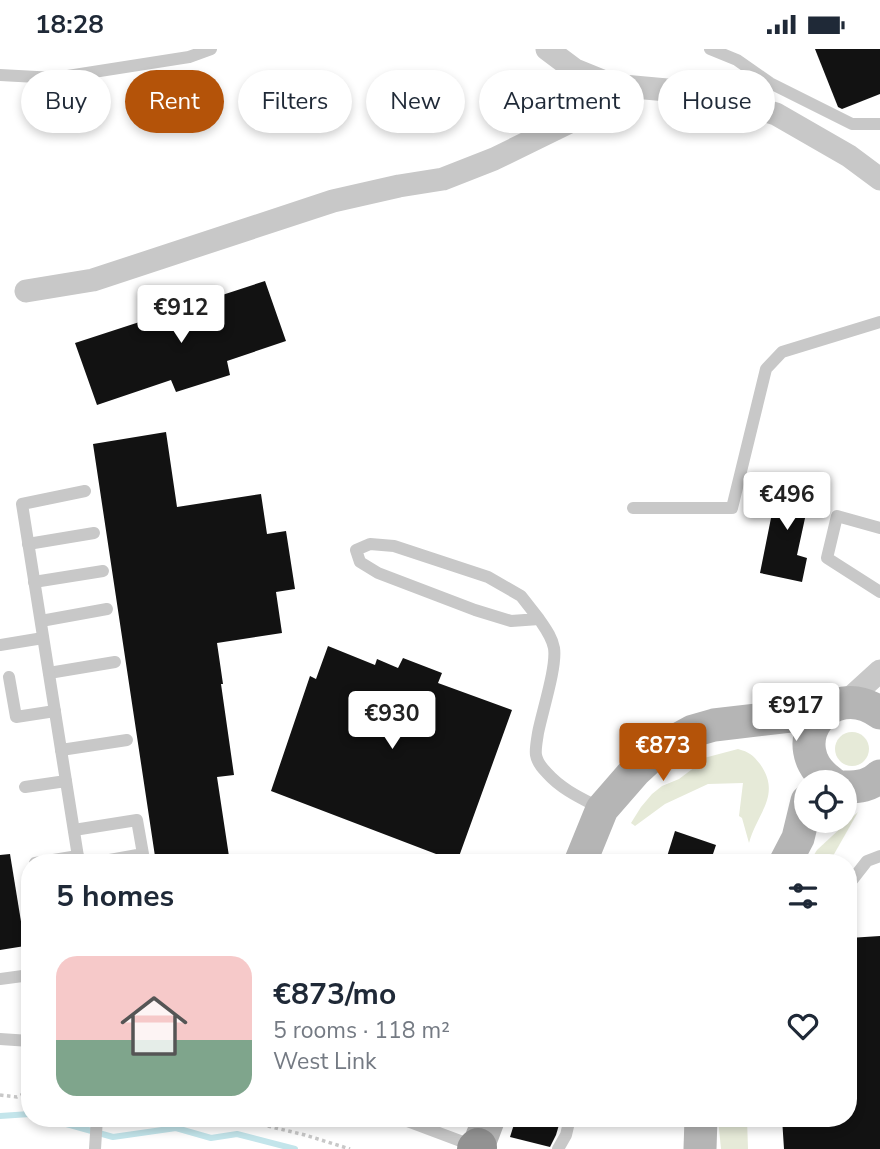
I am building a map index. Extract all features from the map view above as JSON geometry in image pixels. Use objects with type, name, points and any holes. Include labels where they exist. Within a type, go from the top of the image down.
[{"type":"street","points":[[547,49],[575,70]]},
{"type":"street","points":[[644,88],[711,94],[776,114],[849,156],[880,179]]},
{"type":"street","points":[[26,292],[93,280],[333,201],[443,179],[494,159],[546,133]]},
{"type":"street","points":[[836,770],[809,742],[811,730],[817,720],[880,671]]},
{"type":"street","points":[[584,854],[602,809],[648,759],[693,731],[715,725],[859,703],[880,713]]},
{"type":"street","points":[[759,720],[832,770]]},
{"type":"street","points":[[700,1149],[701,1127]]},
{"type":"lane","points":[[0,75],[55,78],[211,49]]},
{"type":"lane","points":[[710,49],[737,59],[770,83],[852,124],[880,124]]},
{"type":"lane","points":[[633,508],[732,508],[766,369],[782,352],[880,322]]},
{"type":"lane","points":[[78,854],[22,504],[85,491]]},
{"type":"lane","points":[[880,528],[837,516],[827,558],[880,592]]},
{"type":"lane","points":[[28,544],[94,533]]},
{"type":"lane","points":[[540,619],[511,621],[475,610],[378,573],[360,562],[356,550],[370,544],[394,546],[488,577],[521,596],[540,619],[554,648],[536,755],[548,775],[602,809]]},
{"type":"lane","points":[[34,582],[103,571]]},
{"type":"lane","points":[[41,621],[107,609]]},
{"type":"lane","points":[[0,645],[43,638]]},
{"type":"lane","points":[[49,673],[115,662]]},
{"type":"lane","points":[[9,677],[16,717],[55,711]]},
{"type":"lane","points":[[61,750],[127,740]]},
{"type":"lane","points":[[25,787],[66,782]]},
{"type":"lane","points":[[74,829],[137,820],[143,854]]},
{"type":"lane","points":[[857,874],[867,861],[880,856]]},
{"type":"lane","points":[[0,979],[21,976]]},
{"type":"lane","points":[[0,1039],[21,1040]]},
{"type":"lane","points":[[95,1149],[96,1127]]},
{"type":"lane","points":[[430,1127],[480,1143]]},
{"type":"lane","points":[[558,1149],[568,1127]]},
{"type":"path","points":[[0,1095],[21,1095]]},
{"type":"path","points":[[272,1127],[350,1149]]},
{"type":"green space","points":[[852,732],[864,737],[869,749],[864,761],[852,766],[840,761],[835,749],[840,737]]},
{"type":"green space","points":[[738,749],[753,756],[766,775],[769,785],[766,804],[749,843],[742,818],[739,816],[743,783],[708,784],[665,804],[635,826],[631,823],[641,807],[662,786],[679,779],[704,758]]},
{"type":"green space","points":[[835,833],[846,833],[834,854],[815,854]]},
{"type":"green space","points":[[719,1127],[747,1127],[748,1149],[721,1149]]},
{"type":"building","points":[[815,49],[880,49],[880,94],[842,109],[838,107]]},
{"type":"building","points":[[265,281],[286,341],[227,361],[230,375],[176,392],[171,380],[97,405],[75,343]]},
{"type":"building","points":[[166,432],[177,507],[261,494],[267,534],[286,531],[295,589],[276,592],[282,633],[217,643],[234,775],[217,777],[229,854],[155,854],[93,444]]},
{"type":"building","points":[[779,478],[812,486],[797,555],[807,558],[802,582],[760,573]]},
{"type":"building","points":[[328,646],[375,665],[377,659],[398,668],[403,658],[442,673],[438,683],[512,710],[460,854],[436,854],[271,791],[310,676],[316,679]]},
{"type":"building","points":[[675,831],[716,845],[713,854],[668,854]]},
{"type":"building","points":[[10,854],[21,921],[21,947],[0,950],[0,855]]},
{"type":"building","points":[[880,936],[880,1149],[784,1149],[783,1127],[857,1127],[857,937]]},
{"type":"building","points":[[513,1127],[558,1127],[550,1147],[510,1137]]},
{"type":"waterway","points":[[0,1116],[21,1115]]},
{"type":"waterway","points":[[77,1127],[113,1137],[176,1128],[211,1138],[237,1134],[295,1149]]}]
